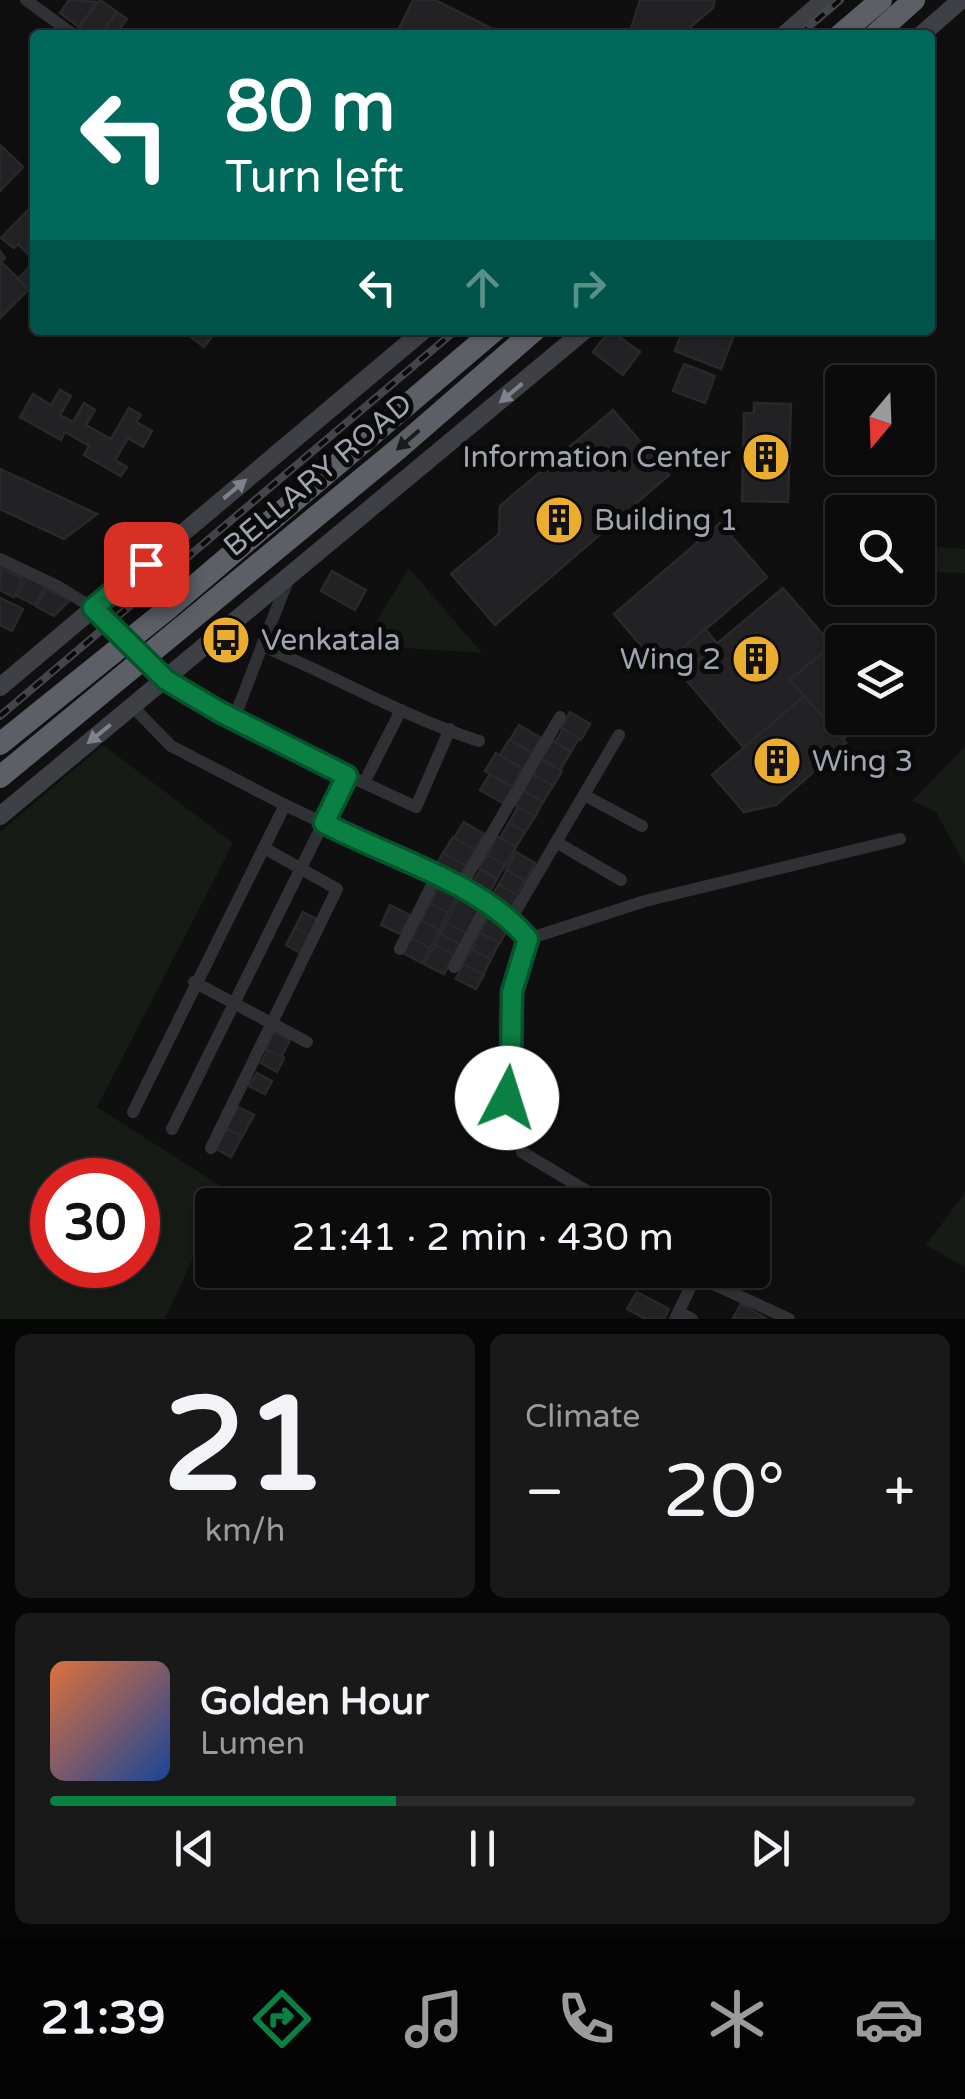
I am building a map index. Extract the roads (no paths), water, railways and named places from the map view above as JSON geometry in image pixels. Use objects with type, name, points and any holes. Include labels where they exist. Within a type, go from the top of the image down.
[{"type":"highway","points":[[846,30],[881,0]]},
{"type":"highway","points":[[880,30],[914,0]]},
{"type":"highway","name":"BELLARY ROAD","points":[[0,744],[166,611],[488,335]]},
{"type":"highway","name":"BELLARY ROAD","points":[[0,778],[398,449],[528,335]]},
{"type":"main road","points":[[790,30],[824,0]]},
{"type":"main road","points":[[927,30],[961,0]]},
{"type":"main road","points":[[2,684],[418,335]]},
{"type":"main road","points":[[0,816],[579,335]]},
{"type":"street","points":[[26,0],[67,30]]},
{"type":"street","points":[[0,559],[93,608],[166,680],[234,719],[416,808],[450,729]]},
{"type":"street","points":[[234,719],[288,580]]},
{"type":"street","points":[[262,646],[400,710],[479,740]]},
{"type":"street","points":[[132,707],[171,746],[460,888],[511,919],[528,939]]},
{"type":"street","points":[[364,784],[400,710]]},
{"type":"street","points":[[460,888],[560,717]]},
{"type":"street","points":[[511,919],[619,735]]},
{"type":"street","points":[[172,1129],[347,776]]},
{"type":"street","points":[[584,795],[642,826]]},
{"type":"street","points":[[133,1112],[194,982],[285,805]]},
{"type":"street","points":[[528,939],[645,901],[900,839]]},
{"type":"street","points":[[556,842],[622,880]]},
{"type":"street","points":[[211,1148],[337,889],[264,848]]},
{"type":"street","points":[[400,949],[436,877]]},
{"type":"street","points":[[454,966],[487,904]]},
{"type":"street","points":[[528,939],[512,992],[507,1098],[522,1152],[582,1188]]},
{"type":"street","points":[[194,982],[306,1042]]},
{"type":"street","points":[[690,1288],[677,1315],[692,1319]]},
{"type":"street","points":[[725,1288],[782,1318]]},
{"type":"railway","points":[[805,30],[840,0]]},
{"type":"railway","points":[[0,716],[450,335]]},
{"type":"place","name":"Information Center","points":[[766,457]]},
{"type":"place","name":"Building 1","points":[[559,520]]},
{"type":"place","name":"Venkatala","points":[[226,640]]},
{"type":"place","name":"Wing 2","points":[[756,659]]},
{"type":"place","name":"Wing 3","points":[[777,761]]}]
